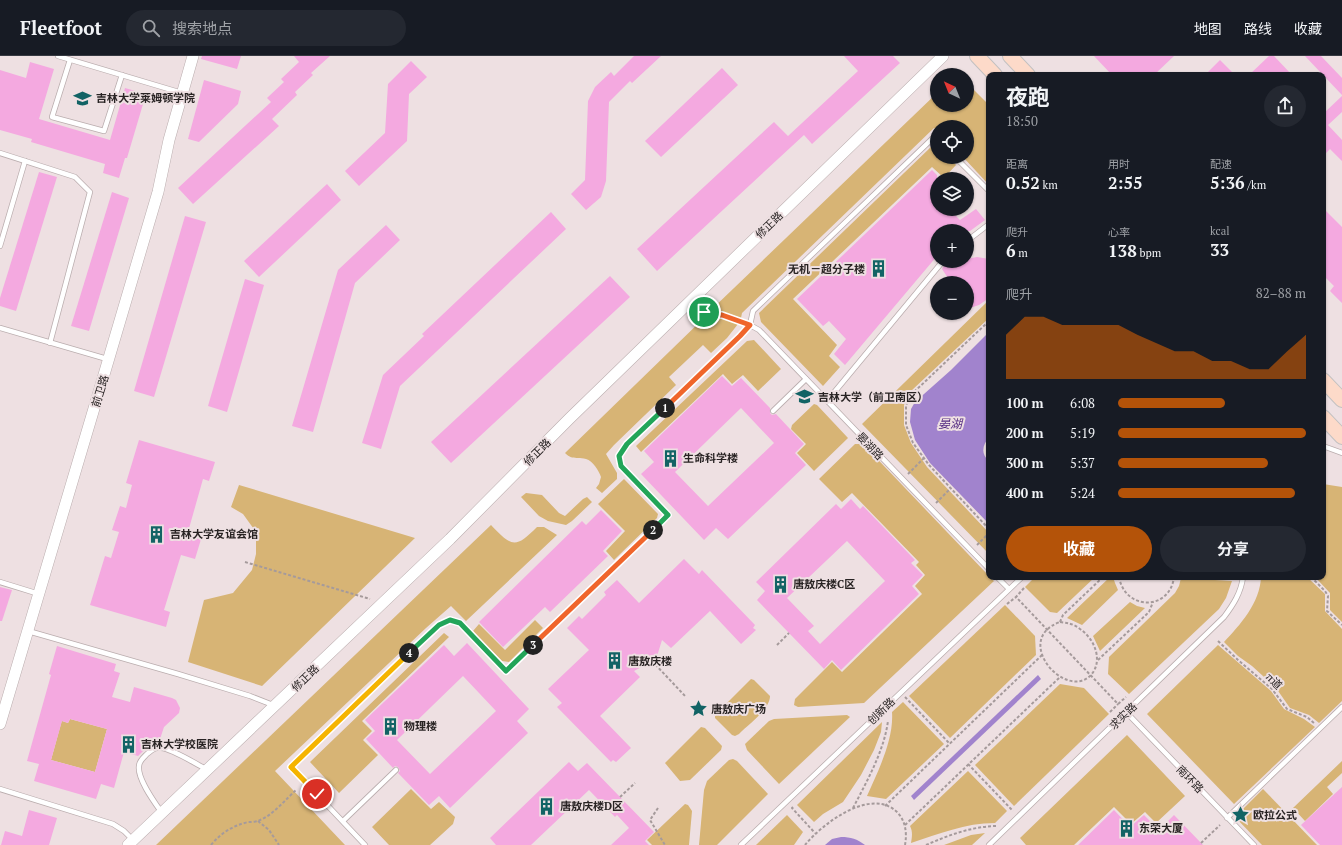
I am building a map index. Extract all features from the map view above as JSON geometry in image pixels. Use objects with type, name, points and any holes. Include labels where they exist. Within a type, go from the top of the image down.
[{"type":"main road","points":[[976,56],[992,72]]},
{"type":"main road","points":[[1010,56],[1025,72]]},
{"type":"main road","points":[[1326,383],[1342,400]]},
{"type":"main road","points":[[1326,420],[1342,437]]},
{"type":"street","name":"前卫路","points":[[0,724],[158,192],[168,140],[193,56]]},
{"type":"street","name":"修正路","points":[[130,843],[450,539],[676,315],[943,56]]},
{"type":"lane","points":[[58,56],[182,93]]},
{"type":"lane","points":[[70,60],[52,117],[104,131],[122,75]]},
{"type":"lane","points":[[365,845],[291,767],[439,625],[450,620],[460,623],[506,671],[668,515],[621,466],[619,456],[627,444],[734,342],[750,325],[753,311],[930,141]]},
{"type":"lane","points":[[0,153],[74,177],[90,192],[50,342]]},
{"type":"lane","points":[[0,246],[25,161]]},
{"type":"lane","points":[[962,164],[986,188]]},
{"type":"lane","points":[[974,236],[986,226]]},
{"type":"lane","points":[[827,401],[937,268]]},
{"type":"lane","name":"晏湖路","points":[[750,325],[759,330],[986,566]]},
{"type":"lane","points":[[0,328],[109,360]]},
{"type":"lane","points":[[773,411],[806,379]]},
{"type":"lane","points":[[1326,447],[1342,453]]},
{"type":"lane","points":[[1000,580],[1009,589]]},
{"type":"lane","name":"创新路","points":[[741,845],[1019,580]]},
{"type":"lane","name":"求实路","points":[[989,845],[1127,713],[1224,617],[1236,602],[1243,580]]},
{"type":"lane","points":[[0,582],[39,594]]},
{"type":"lane","points":[[28,630],[250,696],[275,706]]},
{"type":"lane","points":[[1227,818],[1342,707]]},
{"type":"lane","name":"南环路","points":[[1127,713],[1254,845]]},
{"type":"lane","points":[[162,813],[140,776],[138,767],[142,758],[156,748],[161,748],[168,750],[207,770]]},
{"type":"lane","points":[[343,821],[396,770]]},
{"type":"lane","points":[[0,789],[114,824],[124,831],[130,843]]},
{"type":"path","points":[[704,312],[722,315],[750,325]]},
{"type":"path","points":[[986,324],[913,393],[906,406],[906,425],[913,442],[924,458],[986,526]]},
{"type":"path","points":[[903,479],[924,458]]},
{"type":"path","points":[[930,508],[951,488]]},
{"type":"path","points":[[971,550],[986,537]]},
{"type":"path","points":[[245,562],[383,603]]},
{"type":"path","points":[[1060,622],[1063,615],[1100,580]]},
{"type":"path","points":[[1119,580],[1125,593],[1132,599],[1140,602],[1153,602],[1166,595],[1173,580]]},
{"type":"path","points":[[1314,580],[1328,596],[1327,610],[1342,625]]},
{"type":"path","points":[[1007,604],[1024,588]]},
{"type":"path","points":[[1016,597],[1118,704]]},
{"type":"path","points":[[1098,660],[1149,612],[1153,602]]},
{"type":"path","points":[[1060,622],[1074,625],[1086,633],[1095,649],[1098,660],[1096,668],[1086,679],[1079,681],[1060,677],[1050,668],[1042,655],[1040,644],[1042,636],[1053,625],[1060,622]]},
{"type":"path","points":[[777,645],[789,633]]},
{"type":"path","name":"π道","points":[[1218,641],[1272,689],[1287,709],[1307,717],[1320,728]]},
{"type":"path","points":[[885,806],[1042,655]]},
{"type":"path","points":[[652,661],[686,697]]},
{"type":"path","points":[[905,825],[1060,677]]},
{"type":"path","points":[[900,692],[950,744]]},
{"type":"path","points":[[1110,712],[1126,697]]},
{"type":"path","points":[[853,809],[881,749],[888,721]]},
{"type":"path","points":[[968,764],[1018,816]]},
{"type":"path","points":[[620,797],[635,783]]},
{"type":"path","points":[[211,845],[217,837],[229,828],[247,822],[258,821],[273,811],[296,790]]},
{"type":"path","points":[[805,845],[815,833],[836,817],[853,809],[877,804],[890,807],[898,812],[905,825],[905,845]]},
{"type":"path","points":[[795,805],[792,808],[815,833]]},
{"type":"path","points":[[658,808],[650,820],[665,845]]},
{"type":"path","points":[[258,821],[269,830],[279,845]]},
{"type":"path","points":[[1201,843],[1220,825]]},
{"type":"path","points":[[926,845],[965,831],[989,826],[1008,826]]},
{"type":"shaded area","points":[[974,90],[986,102],[986,182],[970,164],[974,164],[974,120],[930,120],[930,132],[742,313],[741,318],[723,312],[710,311],[930,100],[930,112],[974,112]]},
{"type":"shaded area","points":[[930,148],[930,164],[956,165],[950,172],[937,172],[932,167],[793,299],[837,345],[829,356],[840,367],[823,386],[761,322],[759,313]]},
{"type":"shaded area","points":[[986,303],[986,321],[911,391],[904,405],[904,425],[911,443],[927,467],[986,530],[986,551],[862,424],[969,320],[974,320],[974,315]]},
{"type":"shaded area","points":[[706,316],[722,317],[738,324],[727,338],[711,353],[703,345],[669,377],[676,385],[606,454],[617,473],[617,479],[602,493],[596,488],[601,477],[593,464],[589,460],[583,458],[573,458],[565,453]]},
{"type":"shaded area","points":[[754,340],[781,369],[758,391],[743,375],[732,384],[723,374],[641,452],[636,446],[747,341]]},
{"type":"shaded area","points":[[814,404],[817,405],[848,438],[814,471],[797,453],[806,444],[791,429],[792,425]]},
{"type":"shaded area","points":[[855,444],[863,444],[986,573],[986,580],[994,581],[864,703],[798,707],[794,705],[795,699],[832,662],[842,672],[922,594],[915,586],[925,575],[916,565],[919,562],[852,493],[842,502],[819,479]]},
{"type":"shaded area","points":[[624,479],[658,514],[657,518],[614,560],[606,551],[625,531],[598,504]]},
{"type":"shaded area","points":[[1326,484],[1342,487],[1342,622],[1330,610],[1330,593],[1318,580],[1326,580]]},
{"type":"shaded area","points":[[239,485],[415,538],[262,686],[188,662],[204,600],[233,593],[252,570],[256,554],[256,532],[243,514],[231,507]]},
{"type":"shaded area","points":[[526,493],[542,495],[559,513],[565,516],[583,499],[587,497],[592,502],[566,525],[548,521],[539,516],[521,497]]},
{"type":"shaded area","points":[[491,525],[504,538],[514,542],[518,542],[523,539],[537,527],[544,527],[557,535],[466,621],[451,606],[275,771],[345,845],[156,845]]},
{"type":"shaded area","points":[[1032,580],[1092,580],[1057,613],[1050,612],[1025,587]]},
{"type":"shaded area","points":[[1107,580],[1114,580],[1118,590],[1082,625],[1067,618]]},
{"type":"shaded area","points":[[1180,580],[1232,581],[1226,598],[1219,609],[1129,694],[1108,674],[1109,657],[1175,593]]},
{"type":"shaded area","points":[[1261,580],[1310,580],[1325,594],[1325,611],[1342,629],[1342,701],[1319,723],[1309,715],[1290,708],[1276,688],[1252,666],[1238,656],[1224,642],[1248,613],[1260,587]]},
{"type":"shaded area","points":[[1130,602],[1145,608],[1100,651],[1093,636]]},
{"type":"shaded area","points":[[1005,605],[1035,636],[1036,655],[950,738],[909,696]]},
{"type":"shaded area","points":[[535,620],[543,628],[509,662],[502,661],[473,631],[479,624],[505,650]]},
{"type":"shaded area","points":[[444,633],[449,637],[362,721],[372,731],[363,740],[378,755],[339,793],[310,762]]},
{"type":"shaded area","points":[[1218,645],[1271,691],[1284,709],[1304,719],[1315,727],[1234,804],[1147,714]]},
{"type":"shaded area","points":[[751,679],[754,680],[770,696],[769,701],[763,711],[735,736],[732,735],[715,718],[715,715]]},
{"type":"shaded area","points":[[1060,684],[1084,688],[1109,714],[1014,806],[975,765]]},
{"type":"shaded area","points":[[903,702],[944,744],[886,799],[867,796],[888,744],[892,723],[892,712]]},
{"type":"shaded area","points":[[847,715],[850,717],[779,784],[747,750],[745,744],[769,721],[774,719]]},
{"type":"shaded area","points":[[70,719],[107,729],[95,772],[51,760],[62,720],[68,723]]},
{"type":"shaded area","points":[[882,722],[881,732],[874,750],[861,775],[843,802],[823,814],[814,822],[797,805]]},
{"type":"shaded area","points":[[701,727],[705,728],[722,746],[721,750],[690,780],[680,781],[665,763]]},
{"type":"shaded area","points":[[1127,735],[1185,796],[1156,823],[1145,812],[1131,824],[1114,807],[1074,845],[1026,845],[1020,838]]},
{"type":"shaded area","points":[[733,759],[737,761],[768,794],[717,845],[699,845],[704,790],[707,781],[729,760]]},
{"type":"shaded area","points":[[1342,761],[1342,773],[1327,787],[1333,794],[1305,821],[1293,808]]},
{"type":"shaded area","points":[[968,771],[1007,811],[995,823],[984,823],[963,827],[911,843],[912,832],[910,826]]},
{"type":"shaded area","points":[[411,789],[431,809],[439,802],[455,817],[453,824],[430,845],[389,845],[372,827]]},
{"type":"shaded area","points":[[1263,789],[1317,845],[1262,845],[1235,817]]},
{"type":"shaded area","points":[[685,804],[688,805],[692,811],[689,845],[652,845],[647,840]]},
{"type":"shaded area","points":[[787,815],[803,832],[794,845],[756,845]]},
{"type":"shaded area","points":[[985,833],[972,845],[944,845],[971,835]]},
{"type":"water","name":"晏湖","points":[[986,335],[986,442],[983,452],[986,458],[986,521],[930,463],[915,440],[910,422],[911,409],[915,402],[951,370]]},
{"type":"water","points":[[1038,675],[1041,679],[914,800],[911,796]]},
{"type":"water","points":[[841,837],[854,839],[865,845],[825,845],[832,839]]},
{"type":"building","points":[[202,56],[241,56],[237,69],[201,59]]},
{"type":"building","points":[[294,56],[330,56],[311,73],[313,75],[295,92],[297,95],[272,119],[279,126],[193,204],[178,188],[271,102],[267,98],[284,82],[281,79],[299,62]]},
{"type":"building","points":[[634,56],[661,56],[632,83],[630,81],[609,102],[606,181],[601,197],[586,210],[571,194],[585,180],[588,101],[595,87],[611,72],[614,76]]},
{"type":"building","points":[[844,56],[893,56],[900,63],[812,144],[804,135],[657,271],[637,249],[774,122],[788,136],[858,71]]},
{"type":"building","points":[[1094,56],[1174,56],[1157,72],[1109,72]]},
{"type":"building","points":[[1269,56],[1274,56],[1289,72],[1252,72]]},
{"type":"building","points":[[1305,56],[1321,56],[1342,78],[1342,95],[1326,78],[1326,72],[1320,72]]},
{"type":"building","points":[[1220,60],[1232,72],[1208,72]]},
{"type":"building","points":[[411,61],[427,77],[409,94],[407,141],[359,186],[345,171],[385,133],[388,84]]},
{"type":"building","points":[[30,62],[54,69],[39,119],[110,140],[125,88],[146,94],[127,158],[125,158],[119,178],[103,173],[105,164],[31,142],[32,139],[0,130],[0,70],[26,78]]},
{"type":"building","points":[[722,68],[738,85],[661,157],[645,141]]},
{"type":"building","points":[[204,80],[241,91],[238,104],[199,142],[188,139]]},
{"type":"building","points":[[1342,96],[1342,112],[1328,125],[1342,140],[1342,161],[1330,149],[1326,153],[1326,111]]},
{"type":"building","name":"无机－超分子楼","points":[[932,170],[934,172],[930,172],[930,216],[956,216],[960,220],[966,216],[974,216],[974,210],[976,209],[985,220],[974,228],[974,224],[930,224],[930,264],[845,365],[834,354],[846,339],[829,321],[823,326],[797,299]]},
{"type":"building","points":[[39,172],[57,177],[16,311],[0,306],[0,298]]},
{"type":"building","points":[[327,184],[341,200],[259,277],[244,261]]},
{"type":"building","points":[[112,192],[129,198],[89,331],[71,326]]},
{"type":"building","points":[[1326,211],[1342,227],[1342,303],[1330,291],[1334,286],[1326,278]]},
{"type":"building","points":[[551,212],[566,229],[400,386],[381,449],[362,443],[383,375],[424,336],[422,334]]},
{"type":"building","points":[[185,216],[206,222],[154,397],[134,391]]},
{"type":"building","points":[[386,225],[400,240],[355,283],[313,432],[292,426],[338,270]]},
{"type":"building","points":[[974,258],[986,258],[986,300],[974,307],[974,276],[947,276],[942,269],[974,268]]},
{"type":"building","points":[[610,276],[630,297],[451,463],[431,442]]},
{"type":"building","points":[[245,279],[264,285],[227,412],[208,406]]},
{"type":"building","name":"生命科学楼","points":[[722,376],[732,386],[741,378],[770,408],[770,413],[772,415],[776,414],[804,444],[795,453],[806,465],[728,539],[716,528],[704,540],[641,474],[654,462],[644,451]],"holes":[[[741,408],[774,443],[708,506],[675,472]]]},
{"type":"building","name":"吉林大学友谊会馆","points":[[139,440],[215,462],[209,481],[203,479],[188,532],[202,536],[195,559],[181,555],[164,610],[170,612],[166,627],[90,605],[105,556],[111,558],[119,532],[112,530],[120,506],[126,508],[132,485],[126,483]]},
{"type":"building","name":"唐敖庆楼C区","points":[[851,499],[860,509],[863,506],[915,560],[911,563],[923,575],[912,586],[919,594],[841,670],[832,660],[824,669],[757,600],[765,591],[756,582],[836,504],[841,509]],"holes":[[[847,541],[885,581],[820,644],[808,631],[814,626],[787,598]]]},
{"type":"building","points":[[601,510],[622,531],[603,551],[608,556],[550,612],[545,607],[503,647],[479,622],[582,521],[586,525]]},
{"type":"building","name":"唐敖庆楼","points":[[684,559],[699,574],[702,570],[755,625],[753,628],[756,630],[741,644],[710,611],[671,648],[662,640],[658,653],[653,661],[634,671],[640,677],[600,716],[631,748],[616,762],[613,760],[611,762],[557,707],[562,703],[548,689],[589,650],[567,628],[579,616],[582,619],[606,595],[604,592],[617,580],[639,603]]},
{"type":"building","points":[[0,587],[12,590],[2,621],[0,621]]},
{"type":"building","name":"物理楼","points":[[467,643],[529,709],[517,721],[528,733],[450,808],[439,796],[429,805],[398,773],[400,771],[398,767],[395,766],[393,768],[366,739],[375,731],[365,720],[444,645],[454,656]],"holes":[[[463,676],[496,711],[430,774],[397,740]]]},
{"type":"building","name":"吉林大学校医院","points":[[57,646],[116,664],[114,671],[120,673],[112,697],[130,702],[134,687],[176,700],[180,708],[179,713],[164,727],[160,739],[156,743],[148,746],[138,756],[124,752],[114,788],[101,784],[96,799],[34,781],[39,764],[27,761],[51,675],[49,674]],"holes":[[[70,719],[107,729],[95,772],[51,760],[62,721],[68,723]]]},
{"type":"building","name":"唐敖庆楼D区","points":[[569,762],[578,771],[587,763],[654,832],[645,841],[649,845],[611,845],[629,828],[617,815],[615,817],[589,790],[531,845],[496,845],[490,838]]},
{"type":"building","points":[[1342,787],[1342,845],[1320,845],[1301,825]]},
{"type":"building","points":[[29,810],[57,818],[49,845],[1,845],[5,831],[22,836]]},
{"type":"building","name":"东荣大厦","points":[[1114,810],[1130,827],[1144,815],[1159,830],[1174,815],[1203,845],[1078,845]]},
{"type":"place","name":"吉林大学莱姆顿学院","points":[[83,98]]},
{"type":"place","name":"无机－超分子楼","points":[[878,269]]},
{"type":"place","name":"吉林大学（前卫南区）","points":[[805,397]]},
{"type":"place","name":"生命科学楼","points":[[670,458]]},
{"type":"place","name":"吉林大学友谊会馆","points":[[157,534]]},
{"type":"place","name":"唐敖庆楼C区","points":[[780,584]]},
{"type":"place","name":"唐敖庆楼","points":[[615,661]]},
{"type":"place","name":"唐敖庆广场","points":[[698,709]]},
{"type":"place","name":"物理楼","points":[[391,726]]},
{"type":"place","name":"吉林大学校医院","points":[[128,744]]},
{"type":"place","name":"唐敖庆楼D区","points":[[547,806]]},
{"type":"place","name":"欧拉公式","points":[[1240,815]]},
{"type":"place","name":"东荣大厦","points":[[1126,828]]},
{"type":"route","points":[[317,794],[291,767],[439,625],[450,620],[460,623],[506,671],[668,515],[621,466],[619,456],[627,444],[750,325],[722,315],[704,312]]}]
